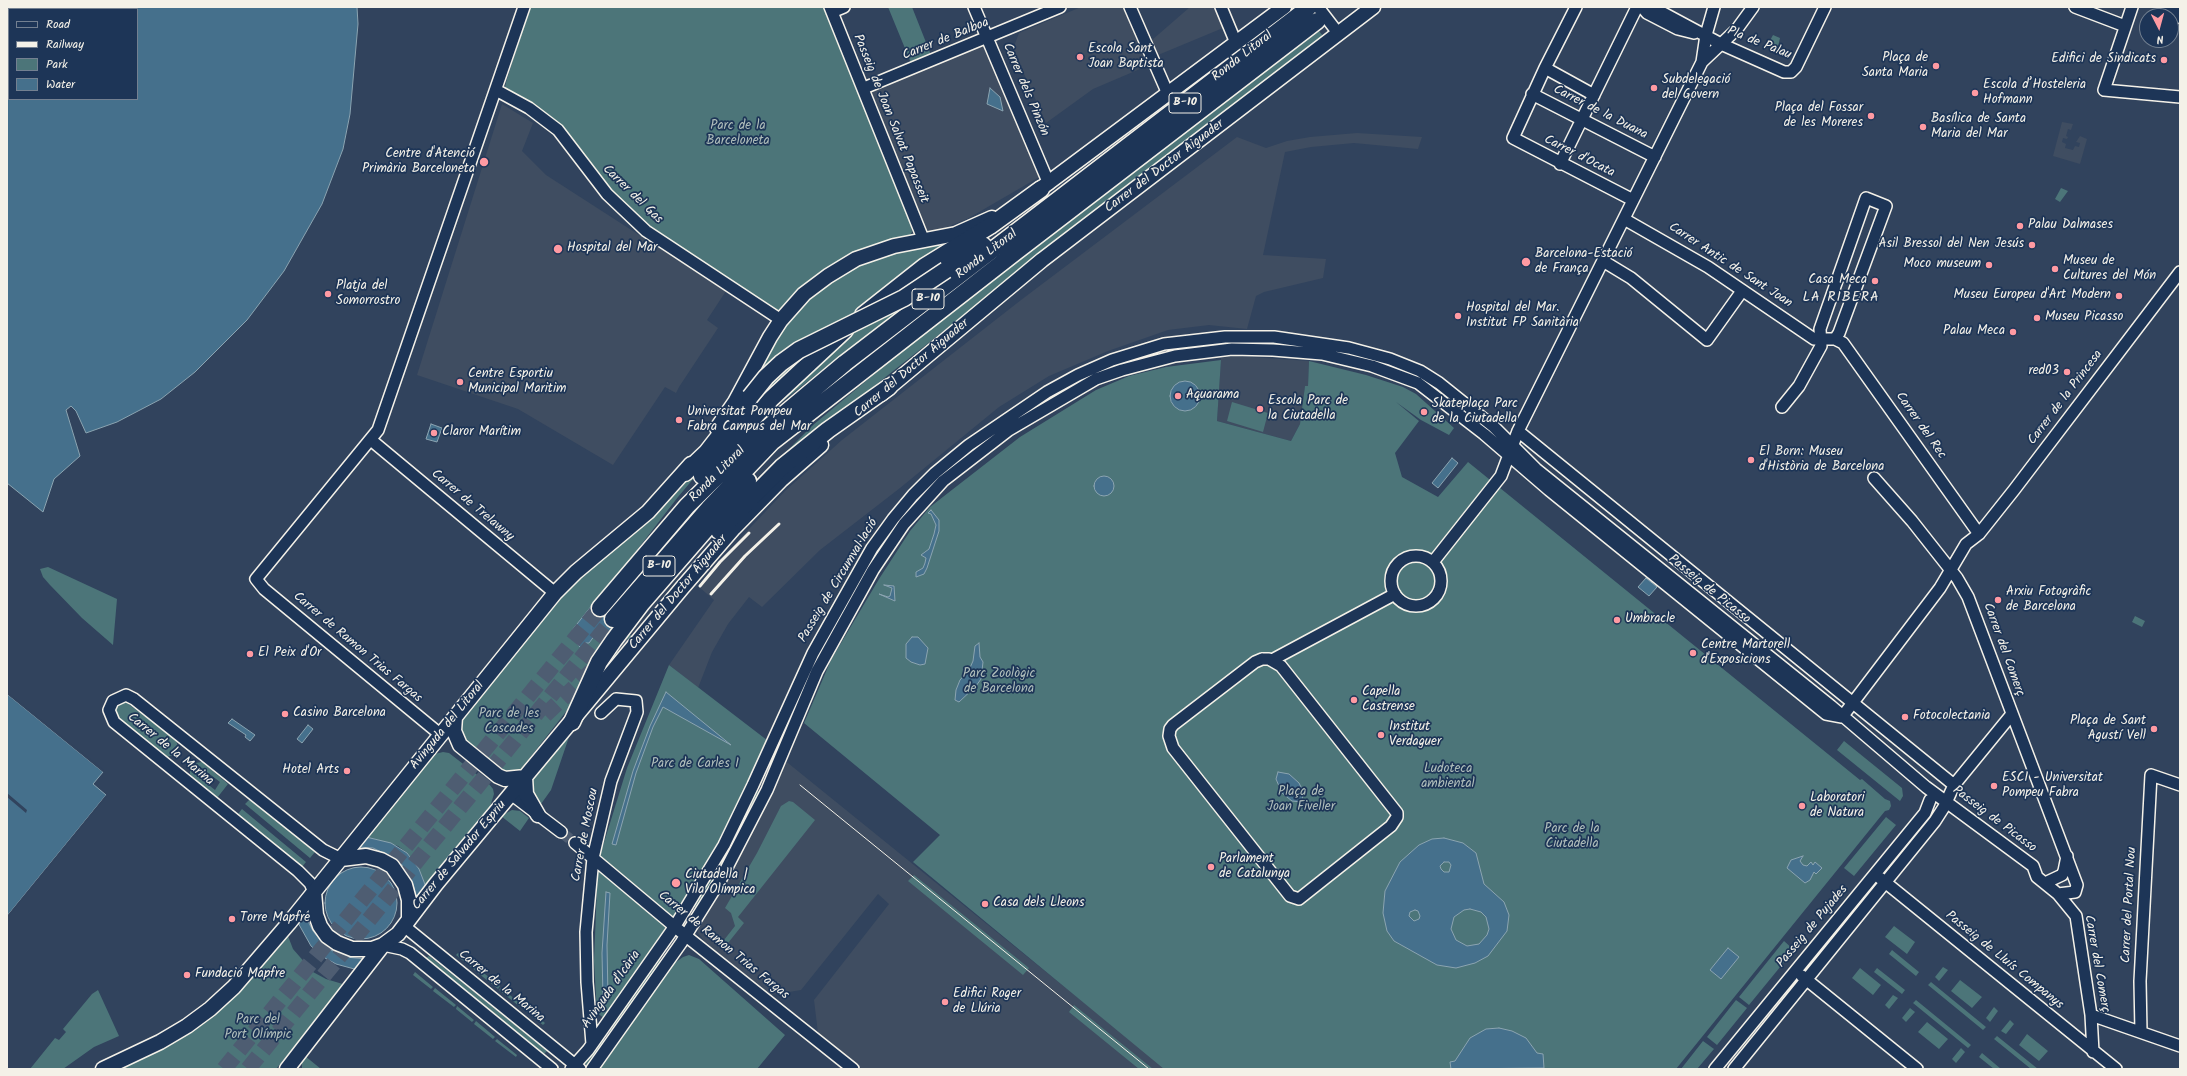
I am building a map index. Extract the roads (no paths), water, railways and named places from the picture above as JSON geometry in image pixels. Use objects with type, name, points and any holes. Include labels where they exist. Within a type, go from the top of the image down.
[{"type":"highway","name":"Ronda Litoral","points":[[600,608],[687,506],[758,436],[845,363],[1061,198],[1314,12]]},
{"type":"highway","name":"Ronda Litoral","points":[[613,619],[710,507],[772,442],[1017,251],[1314,12]]},
{"type":"highway","points":[[641,560],[675,509],[729,444],[771,399],[828,345],[925,266],[990,226],[1045,186]]},
{"type":"highway","points":[[685,473],[707,452],[750,397],[781,363],[799,350],[904,298],[1003,232],[1061,198]]},
{"type":"highway","points":[[572,722],[600,662],[657,586],[761,467],[793,436],[889,352]]},
{"type":"highway","points":[[631,634],[683,570],[739,508],[782,467],[828,430],[890,387]]},
{"type":"main road","points":[[555,594],[576,572],[648,512],[685,473],[735,402],[770,337],[781,320],[804,294],[828,276],[856,259],[894,246],[956,234],[987,221],[1045,186],[1284,7]]},
{"type":"main road","name":"Carrer del Doctor Aiguader","points":[[511,794],[682,588],[734,528],[781,480],[1042,260],[1373,7]]},
{"type":"main road","points":[[2168,7],[2180,16]]},
{"type":"main road","name":"Avinguda del Litoral","points":[[341,859],[555,594]]},
{"type":"main road","points":[[455,718],[454,731],[460,745],[498,776],[505,779],[525,777],[526,794],[538,815]]},
{"type":"main road","points":[[441,735],[460,753],[511,794]]},
{"type":"main road","name":"Carrer de Salvador Espriu","points":[[407,921],[511,794]]},
{"type":"main road","points":[[103,1069],[160,1042],[187,1026],[210,1009],[248,970],[341,859],[366,856],[381,860],[392,866],[405,885],[409,900],[407,921],[398,934],[383,945],[287,1069]]},
{"type":"main road","points":[[314,892],[316,915],[327,936],[337,943],[352,950],[372,949],[383,945]]},
{"type":"street","points":[[371,440],[378,430],[524,7]]},
{"type":"street","points":[[831,9],[844,7]]},
{"type":"street","name":"Carrer dels Pinzón","points":[[974,7],[988,38],[1045,186]]},
{"type":"street","name":"Carrer de Balboa","points":[[864,88],[1060,7]]},
{"type":"street","points":[[1130,7],[1168,94]]},
{"type":"street","points":[[1221,7],[1236,43]]},
{"type":"street","points":[[1532,94],[1576,7]]},
{"type":"street","points":[[1560,164],[1637,7]]},
{"type":"street","points":[[1642,7],[1647,13],[1678,30],[1706,36]]},
{"type":"street","name":"Pla de Palau","points":[[1652,7],[1721,44],[1784,72],[1791,72],[1796,67],[1825,7]]},
{"type":"street","points":[[1433,562],[1501,476],[1518,432],[1702,62],[1706,36],[1714,7]]},
{"type":"street","points":[[1702,62],[1738,29],[1753,7]]},
{"type":"street","points":[[2075,7],[2125,26]]},
{"type":"street","points":[[2132,7],[2104,90],[2180,97]]},
{"type":"street","name":"Passeig de Joan Salvat Papasseit","points":[[831,9],[864,88],[924,241]]},
{"type":"street","points":[[1314,12],[1338,33]]},
{"type":"street","points":[[1545,68],[1594,96]]},
{"type":"street","name":"Carrer del Gas","points":[[496,90],[529,108],[558,130],[607,194],[646,231],[781,320]]},
{"type":"street","name":"Carrer de la Duana","points":[[1532,94],[1582,121],[1655,157]]},
{"type":"street","name":"Carrer d'Ocata","points":[[1532,94],[1513,138],[1560,164],[1633,200]]},
{"type":"street","points":[[1782,407],[1799,386],[1811,366],[1820,336],[1866,198],[1886,206],[1839,334],[1835,339],[1820,336]]},
{"type":"street","name":"Carrer Antic de Sant Joan","points":[[1624,219],[1708,267],[1814,339],[1820,336]]},
{"type":"street","points":[[1603,261],[1631,278],[1707,340],[1742,291]]},
{"type":"street","name":"Carrer de la Princesa","points":[[1842,717],[1952,572],[1968,542],[1976,537],[2180,272]]},
{"type":"street","name":"Passeig de Circumval·lació","points":[[675,926],[724,845],[813,653],[859,570],[893,519],[930,478],[952,459],[1004,420],[1047,392],[1078,375],[1112,360],[1164,344],[1225,337],[1295,339],[1348,348],[1390,359],[1420,371],[1439,383],[1473,410],[1511,450]]},
{"type":"street","name":"Carrer del Rec","points":[[1835,339],[1843,343],[1976,537]]},
{"type":"street","name":"Passeig de Circumval·lació","points":[[686,936],[721,880],[751,823],[767,790],[801,705],[828,650],[873,570],[904,524],[943,481],[1009,430],[1096,379],[1122,370],[1175,356],[1232,348],[1322,354],[1372,366],[1418,383],[1511,450]]},
{"type":"street","points":[[1518,432],[1852,702],[1950,793]]},
{"type":"street","name":"Carrer de Ramon Trias Fargas","points":[[371,440],[256,579],[257,582],[441,735]]},
{"type":"street","name":"Carrer de Trelawny","points":[[371,440],[555,594]]},
{"type":"street","points":[[1511,450],[1826,714],[1842,717]]},
{"type":"street","name":"Passeig de Picasso","points":[[1511,450],[1529,462],[1746,637],[1926,787],[1950,793],[2032,866],[2037,877],[2058,894]]},
{"type":"street","name":"Carrer del Comerç","points":[[1874,478],[1912,521],[1952,572],[1968,596],[2067,855],[2077,888],[2071,894],[2058,894]]},
{"type":"street","points":[[1411,556],[1419,556],[1433,562],[1438,568],[1442,583],[1435,598],[1429,603],[1422,606],[1406,604],[1395,594],[1391,578],[1397,564],[1411,556]]},
{"type":"street","points":[[1272,660],[1281,666],[1397,813],[1397,817],[1391,826],[1299,899],[1290,896],[1173,748],[1169,736],[1170,729],[1173,725],[1255,662],[1262,659],[1272,660],[1395,594]]},
{"type":"street","points":[[1746,637],[1756,625]]},
{"type":"street","name":"Carrer de la Marina","points":[[314,892],[310,883],[298,871],[114,722],[109,710],[113,701],[126,695],[134,699],[323,850],[341,859]]},
{"type":"street","name":"Carrer de Moscou","points":[[592,1044],[587,982],[586,932],[593,858],[612,781],[638,712],[636,701],[616,699],[601,713]]},
{"type":"street","points":[[1734,1069],[1938,816],[1950,793],[2012,714]]},
{"type":"street","name":"Carrer del Portal Nou","points":[[2141,1032],[2140,981],[2151,775],[2178,783]]},
{"type":"street","name":"Passeig de Picasso","points":[[1926,787],[1930,800]]},
{"type":"street","points":[[1930,800],[1950,793]]},
{"type":"street","points":[[511,794],[561,832]]},
{"type":"street","name":"Passeig de Pujades","points":[[1718,1066],[1925,813],[1930,800]]},
{"type":"street","name":"Carrer de Ramon Trias Fargas","points":[[575,844],[686,936],[854,1069]]},
{"type":"street","points":[[2045,883],[2062,875],[2067,863],[2067,855]]},
{"type":"street","name":"Passeig de Lluís Companys","points":[[1875,874],[2093,1052],[2116,1069]]},
{"type":"street","name":"Carrer del Comerç","points":[[2058,894],[2073,911],[2077,920],[2091,1016],[2093,1052]]},
{"type":"street","name":"Carrer de la Marina","points":[[407,921],[576,1068]]},
{"type":"street","name":"Avinguda d'Icària","points":[[576,1068],[675,926]]},
{"type":"street","points":[[592,1069],[686,936]]},
{"type":"street","points":[[383,945],[402,949],[410,953],[552,1069]]},
{"type":"street","points":[[1795,970],[1917,1069]]},
{"type":"street","points":[[2091,1016],[2180,1046]]},
{"type":"street","points":[[1718,1066],[1730,1069]]},
{"type":"water","points":[[7,7],[357,7],[358,24],[350,114],[343,149],[322,204],[284,271],[247,320],[195,372],[161,399],[117,422],[86,433],[76,411],[71,406],[66,410],[80,456],[54,479],[43,512],[7,483]]},
{"type":"water","points":[[990,88],[1000,97],[1003,111],[987,104]]},
{"type":"water","points":[[1185,381],[1196,385],[1200,396],[1196,407],[1185,411],[1174,407],[1170,396],[1174,385]]},
{"type":"water","name":"Claror Marítim","points":[[431,424],[442,428],[437,442],[426,439]]},
{"type":"water","points":[[1452,458],[1458,463],[1438,488],[1432,483]]},
{"type":"water","points":[[1104,476],[1111,479],[1114,486],[1111,493],[1104,496],[1097,493],[1094,486],[1097,479]]},
{"type":"water","points":[[931,510],[939,520],[939,531],[924,574],[916,577],[916,572],[923,568],[925,563],[926,558],[921,555],[929,549],[934,534],[936,525],[931,514],[928,513]]},
{"type":"water","points":[[1646,578],[1657,587],[1649,596],[1638,587]]},
{"type":"water","points":[[884,585],[894,586],[895,601],[879,594],[888,597],[890,596],[892,588]]},
{"type":"water","points":[[593,604],[619,625],[605,641],[603,640],[604,631],[598,631],[589,643],[585,643],[581,648],[573,640],[573,629]]},
{"type":"water","points":[[912,637],[918,637],[928,648],[925,664],[920,665],[911,662],[906,658],[906,644]]},
{"type":"water","points":[[1730,641],[1821,715],[1820,717],[1728,643]]},
{"type":"water","points":[[979,643],[980,657],[983,662],[981,679],[976,686],[959,702],[955,700],[956,690],[960,680],[969,670],[973,661],[975,646]]},
{"type":"water","points":[[666,692],[731,745],[663,707],[653,727],[636,773],[616,845],[612,844],[633,771],[650,726]]},
{"type":"water","points":[[7,694],[103,772],[93,784],[106,795],[7,916]]},
{"type":"water","points":[[232,719],[255,735],[250,741],[245,737],[246,735],[228,723]]},
{"type":"water","points":[[308,725],[313,729],[302,743],[297,739]]},
{"type":"water","points":[[1278,772],[1289,774],[1299,783],[1303,791],[1302,802],[1292,801],[1282,793],[1276,779]]},
{"type":"water","points":[[366,837],[391,843],[407,853],[419,869],[426,887],[417,899],[410,875],[398,860],[373,848],[358,847]]},
{"type":"water","points":[[1444,838],[1463,843],[1476,853],[1484,884],[1504,902],[1509,915],[1507,931],[1488,956],[1475,963],[1456,968],[1437,965],[1394,941],[1387,931],[1383,913],[1385,891],[1400,862],[1419,845],[1432,839]],"holes":[[[1444,862],[1449,862],[1451,865],[1449,872],[1444,872],[1441,869],[1440,866]],[[1470,909],[1481,912],[1486,917],[1489,929],[1487,935],[1479,944],[1467,946],[1456,940],[1451,929],[1454,917],[1464,910]],[[1415,910],[1418,911],[1420,916],[1419,919],[1414,921],[1409,916],[1410,912]]]},
{"type":"water","points":[[1803,856],[1800,861],[1803,865],[1807,866],[1811,862],[1813,865],[1815,862],[1822,868],[1816,874],[1814,872],[1810,880],[1805,883],[1787,868],[1791,860]]},
{"type":"water","points":[[354,867],[368,867],[375,869],[387,877],[395,889],[397,903],[395,917],[387,929],[375,937],[368,939],[354,939],[347,937],[335,929],[327,917],[325,910],[325,896],[327,889],[335,877],[347,869]]},
{"type":"water","points":[[606,892],[610,893],[607,945],[608,998],[603,998],[602,953]]},
{"type":"water","points":[[307,910],[307,919],[313,931],[327,948],[345,957],[367,959],[358,970],[336,964],[325,958],[311,946],[297,921]]},
{"type":"water","points":[[1728,948],[1739,957],[1721,979],[1710,970]]},
{"type":"water","points":[[1499,1028],[1512,1031],[1526,1038],[1537,1053],[1543,1054],[1544,1068],[1451,1069],[1450,1062],[1455,1061],[1470,1038],[1486,1029]]},
{"type":"tunnel","points":[[1317,21],[1335,7]]},
{"type":"tunnel","points":[[224,1069],[600,608]]},
{"type":"tunnel","points":[[248,1069],[613,619]]},
{"type":"tunnel","points":[[545,715],[631,634]]},
{"type":"tunnel","points":[[561,832],[575,843]]},
{"type":"tram line","points":[[800,785],[1149,1069]]},
{"type":"railway","points":[[711,594],[745,556],[779,524]]},
{"type":"railway","points":[[700,586],[720,562],[749,533]]},
{"type":"place","name":"Escola Sant Joan Baptista","points":[[1080,57]]},
{"type":"place","name":"Edifici de Sindicats","points":[[2164,60]]},
{"type":"place","name":"Plaça de Santa Maria","points":[[1936,66]]},
{"type":"place","name":"Subdelegació del Govern","points":[[1654,88]]},
{"type":"place","name":"Escola d’Hosteleria Hofmann","points":[[1975,93]]},
{"type":"place","name":"Plaça del Fossar de les Moreres","points":[[1871,116]]},
{"type":"place","name":"Basílica de Santa Maria del Mar","points":[[1923,127]]},
{"type":"place","name":"Centre d'Atenció Primària Barceloneta","points":[[484,162]]},
{"type":"place","name":"Palau Dalmases","points":[[2020,226]]},
{"type":"place","name":"Asil Bressol del Nen Jesús","points":[[2032,245]]},
{"type":"place","name":"Hospital del Mar","points":[[558,249]]},
{"type":"place","name":"Barcelona-Estació de França","points":[[1526,262]]},
{"type":"place","name":"Moco museum","points":[[1989,265]]},
{"type":"place","name":"Museu de Cultures del Món","points":[[2055,269]]},
{"type":"place","name":"Casa Meca","points":[[1875,281]]},
{"type":"place","name":"Platja del Somorrostro","points":[[328,294]]},
{"type":"place","name":"Museu Europeu d'Art Modern","points":[[2119,296]]},
{"type":"place","name":"Hospital del Mar. Institut FP Sanitària","points":[[1458,316]]},
{"type":"place","name":"Museu Picasso","points":[[2037,318]]},
{"type":"place","name":"Palau Meca","points":[[2013,332]]},
{"type":"place","name":"red03","points":[[2067,372]]},
{"type":"place","name":"Centre Esportiu Municipal Maritim","points":[[460,382]]},
{"type":"place","name":"Aquarama","points":[[1178,396]]},
{"type":"place","name":"Escola Parc de la Ciutadella","points":[[1260,409]]},
{"type":"place","name":"Skateplaça Parc de la Ciutadella","points":[[1424,412]]},
{"type":"place","name":"Universitat Pompeu Fabra Campus del Mar","points":[[679,420]]},
{"type":"place","name":"Claror Marítim","points":[[434,433]]},
{"type":"place","name":"El Born: Museu d'Història de Barcelona","points":[[1751,460]]},
{"type":"place","name":"Arxiu Fotogràfic de Barcelona","points":[[1998,600]]},
{"type":"place","name":"Umbracle","points":[[1617,620]]},
{"type":"place","name":"Centre Martorell d'Exposicions","points":[[1693,653]]},
{"type":"place","name":"El Peix d'Or","points":[[250,654]]},
{"type":"place","name":"Capella Castrense","points":[[1354,700]]},
{"type":"place","name":"Casino Barcelona","points":[[285,714]]},
{"type":"place","name":"Fotocolectania","points":[[1905,717]]},
{"type":"place","name":"Plaça de Sant Agustí Vell","points":[[2154,729]]},
{"type":"place","name":"Institut Verdaguer","points":[[1381,735]]},
{"type":"place","name":"Hotel Arts","points":[[347,771]]},
{"type":"place","name":"ESCI - Universitat Pompeu Fabra","points":[[1994,786]]},
{"type":"place","name":"Laboratori de Natura","points":[[1802,806]]},
{"type":"place","name":"Parlament de Catalunya","points":[[1211,867]]},
{"type":"place","name":"Ciutadella | Vila Olímpica","points":[[676,883]]},
{"type":"place","name":"Casa dels Lleons","points":[[985,904]]},
{"type":"place","name":"Torre Mapfre","points":[[232,919]]},
{"type":"place","name":"Fundació Mapfre","points":[[187,975]]},
{"type":"place","name":"Edifici Roger de Llúria","points":[[945,1002]]},
{"type":"district","name":"LA RIBERA","points":[[1841,299]]},
{"type":"park label","name":"Parc de la Barceloneta","points":[[738,134]]},
{"type":"park label","name":"Parc Zoològic de Barcelona","points":[[999,682]]},
{"type":"park label","name":"Parc de les Cascades","points":[[509,722]]},
{"type":"park label","name":"Parc de Carles I","points":[[695,765]]},
{"type":"park label","name":"Ludoteca ambiental","points":[[1448,778]]},
{"type":"park label","name":"Plaça de Joan Fiveller","points":[[1301,800]]},
{"type":"park label","name":"Parc de la Ciutadella","points":[[1572,838]]},
{"type":"park label","name":"Parc del Port Olímpic","points":[[258,1028]]}]
